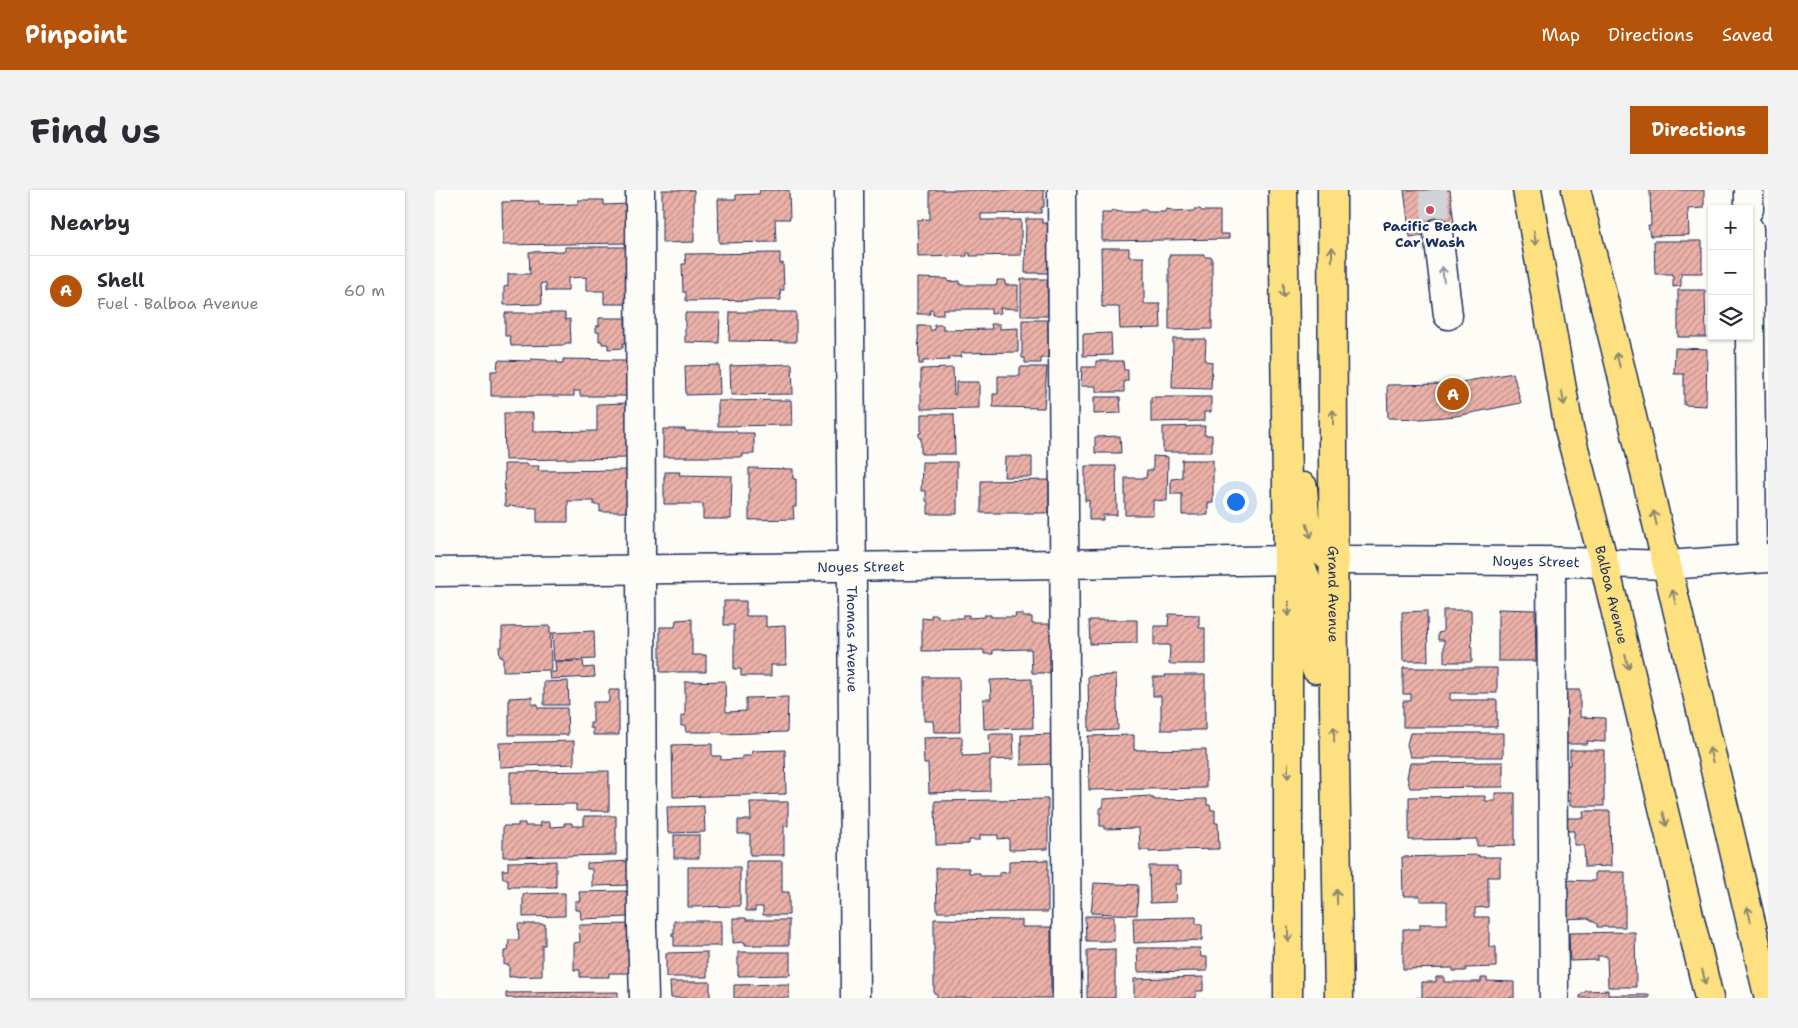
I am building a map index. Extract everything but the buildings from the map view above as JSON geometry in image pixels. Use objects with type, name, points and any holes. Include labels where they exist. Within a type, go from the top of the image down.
[{"type":"main road","points":[[1283,190],[1288,560],[1289,998]]},
{"type":"main road","name":"Grand Avenue","points":[[1332,190],[1334,703],[1339,998]]},
{"type":"main road","name":"Balboa Avenue","points":[[1527,190],[1569,429],[1604,563],[1709,998]]},
{"type":"main road","points":[[1577,190],[1768,995]]},
{"type":"main road","points":[[1286,416],[1298,438],[1305,518],[1315,547],[1334,560]]},
{"type":"main road","points":[[1288,560],[1298,565],[1305,575],[1315,636],[1317,686],[1320,692],[1334,703]]},
{"type":"street","points":[[640,190],[642,926],[644,998]]},
{"type":"street","name":"Thomas Avenue","points":[[849,190],[855,998]]},
{"type":"street","points":[[1062,190],[1067,998]]},
{"type":"street","points":[[1749,190],[1749,205]]},
{"type":"street","points":[[1439,233],[1448,315]]},
{"type":"street","points":[[1750,250],[1760,558]]},
{"type":"street","name":"Noyes Street","points":[[1334,560],[1551,561],[1667,565],[1760,558]]},
{"type":"street","name":"Noyes Street","points":[[435,572],[1288,560]]},
{"type":"street","points":[[1551,561],[1555,998]]},
{"type":"tunnel","points":[[1433,190],[1438,233]]},
{"type":"place","name":"Pacific Beach Car Wash","points":[[1430,210]]},
{"type":"place","name":"Shell","points":[[1453,394]]}]
